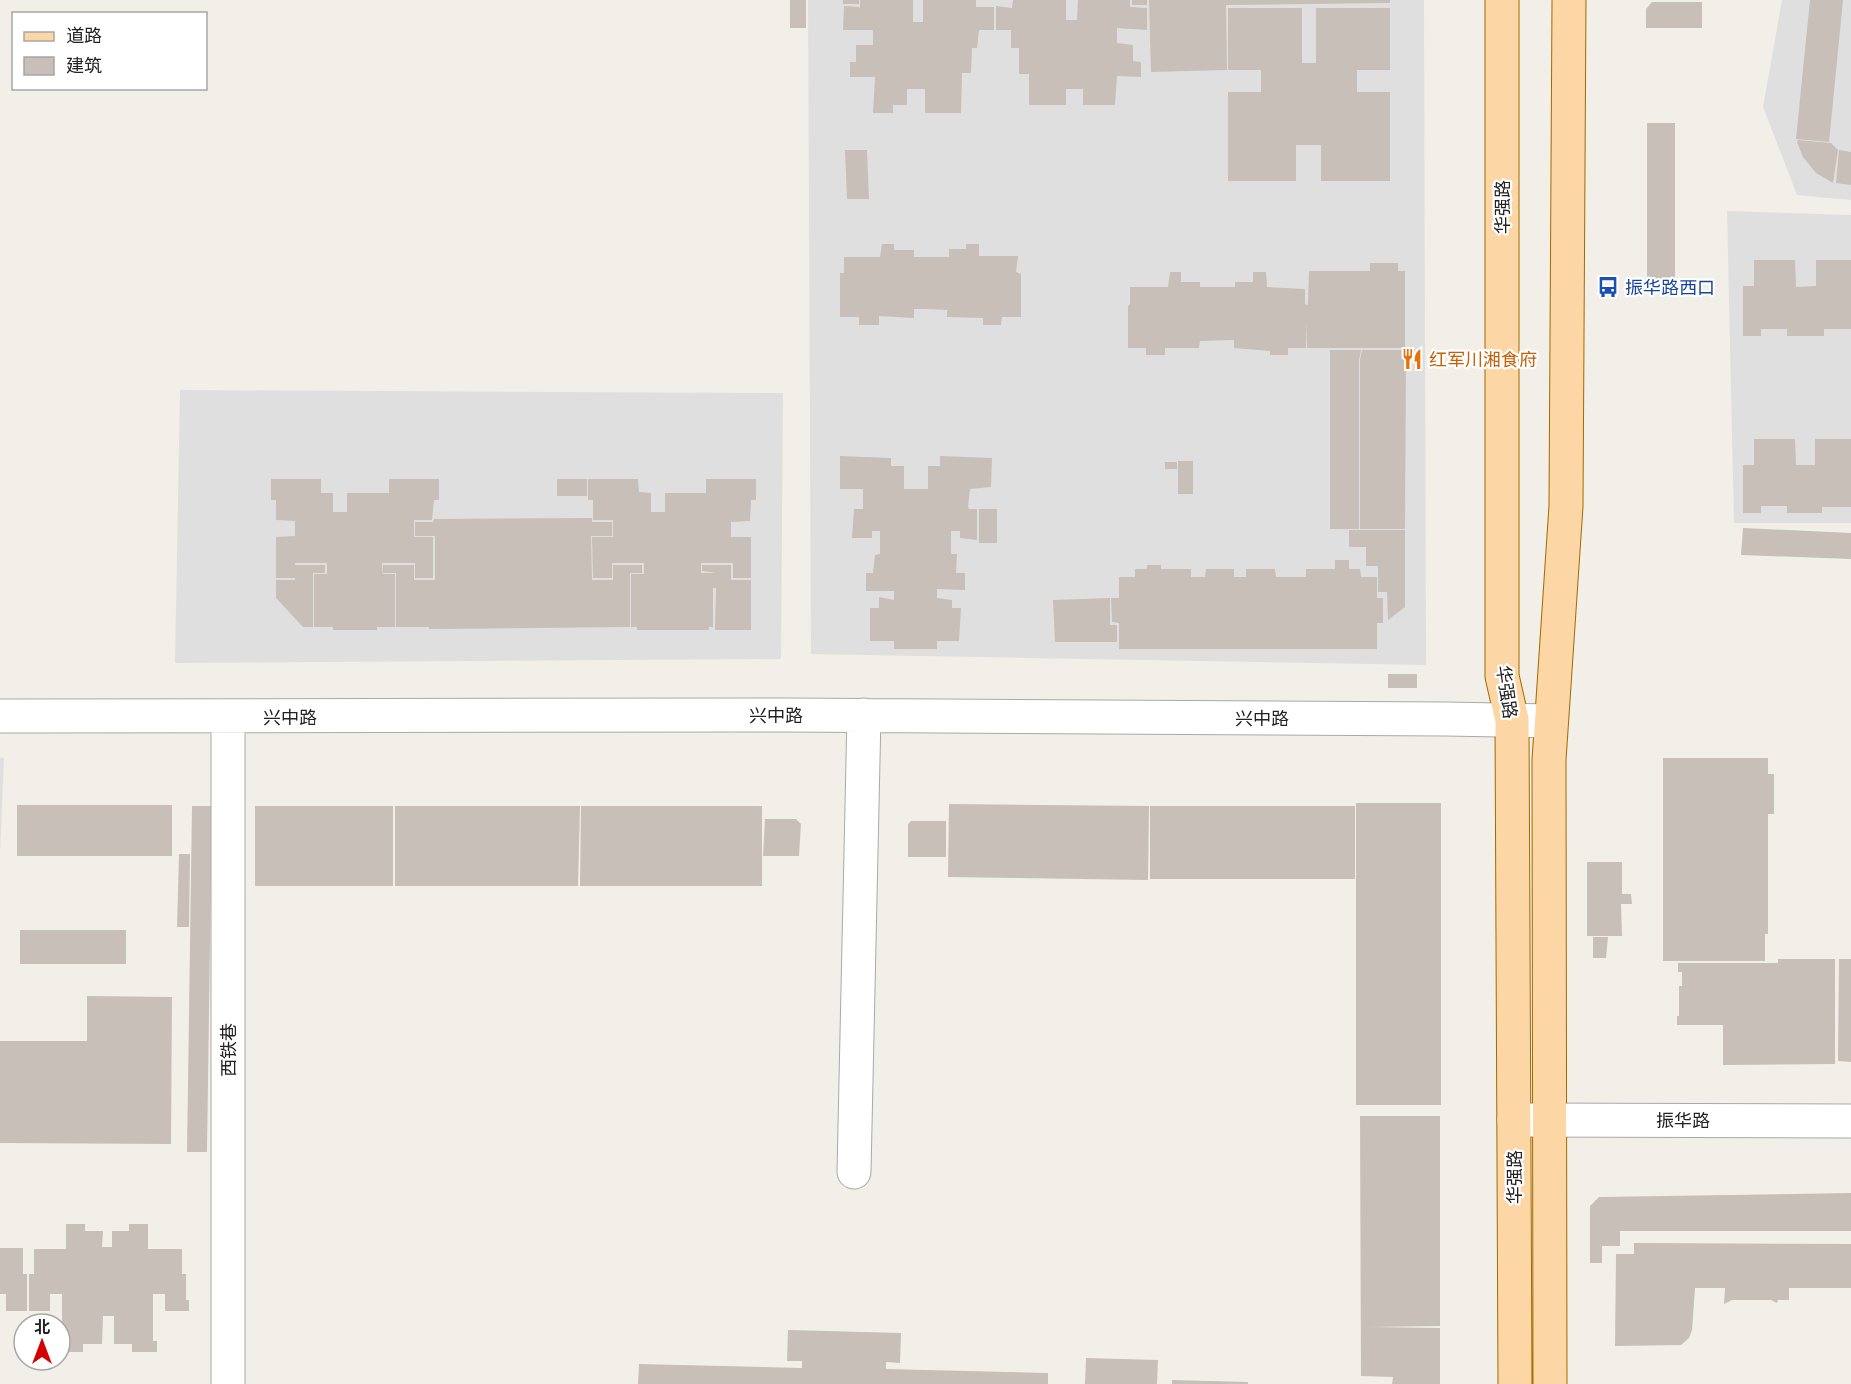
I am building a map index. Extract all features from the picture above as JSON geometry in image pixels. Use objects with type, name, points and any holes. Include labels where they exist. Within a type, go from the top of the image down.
[{"type":"main road","name":"华强路","points":[[1502,0],[1502,676],[1512,720],[1515,1384]]},
{"type":"main road","name":"华强路","points":[[1550,1384],[1549,759],[1566,506],[1569,0]]},
{"type":"street","name":"兴中路","points":[[0,716],[864,715],[1551,721]]},
{"type":"street","points":[[854,1172],[864,715]]},
{"type":"street","name":"西铁巷","points":[[228,717],[228,1384]]},
{"type":"street","name":"振华路","points":[[1514,1120],[1851,1121]]},
{"type":"shaded area","points":[[808,0],[1424,0],[1426,665],[811,654]]},
{"type":"shaded area","points":[[1782,0],[1851,0],[1851,200],[1797,195],[1763,107]]},
{"type":"shaded area","points":[[1727,211],[1851,215],[1851,523],[1734,523]]},
{"type":"shaded area","points":[[180,390],[783,393],[781,659],[175,663]]},
{"type":"shaded area","points":[[0,758],[4,758],[0,853]]},
{"type":"building","points":[[790,0],[806,0],[806,28],[790,28]]},
{"type":"building","points":[[843,0],[859,0],[859,4],[843,4]]},
{"type":"building","points":[[860,0],[913,0],[913,22],[923,22],[923,0],[976,0],[976,7],[994,7],[994,30],[979,30],[977,48],[972,48],[971,73],[962,73],[961,113],[925,113],[925,89],[907,89],[907,105],[893,105],[893,113],[873,113],[875,77],[850,77],[850,62],[856,62],[856,45],[873,45],[873,30],[843,30],[844,6],[860,9]]},
{"type":"building","points":[[1013,0],[1066,0],[1066,20],[1077,20],[1078,0],[1130,0],[1130,7],[1147,8],[1147,30],[1117,28],[1117,43],[1133,45],[1133,61],[1141,62],[1141,77],[1117,76],[1115,105],[1083,105],[1083,89],[1066,89],[1066,105],[1029,105],[1029,74],[1019,74],[1019,48],[1011,48],[1011,30],[996,30],[996,6],[1012,8]]},
{"type":"building","points":[[1132,0],[1147,0],[1147,5],[1132,5]]},
{"type":"building","points":[[1149,0],[1390,0],[1390,3],[1226,5],[1227,70],[1151,72]]},
{"type":"building","points":[[1810,0],[1843,0],[1829,142],[1796,139]]},
{"type":"building","points":[[1652,2],[1702,2],[1702,28],[1646,28],[1646,9]]},
{"type":"building","points":[[1228,8],[1302,8],[1302,63],[1316,63],[1316,8],[1390,8],[1390,70],[1357,70],[1357,92],[1390,92],[1390,181],[1321,181],[1321,145],[1296,145],[1296,181],[1228,181],[1228,92],[1261,92],[1261,70],[1228,70]]},
{"type":"building","points":[[1647,123],[1675,123],[1675,292],[1647,292]]},
{"type":"building","points":[[1798,140],[1831,143],[1838,150],[1833,183],[1816,173],[1803,157]]},
{"type":"building","points":[[845,150],[867,150],[869,199],[847,199]]},
{"type":"building","points":[[1839,150],[1851,152],[1851,185],[1836,183]]},
{"type":"building","points":[[882,244],[894,244],[894,250],[914,250],[914,257],[949,257],[949,249],[966,249],[966,244],[979,244],[979,256],[1018,256],[1016,272],[1021,274],[1021,317],[1002,317],[1001,325],[983,325],[983,318],[947,317],[947,310],[914,309],[914,318],[879,316],[879,325],[859,325],[859,317],[840,317],[840,273],[844,273],[844,257],[880,257]]},
{"type":"building","points":[[1754,260],[1795,260],[1796,287],[1816,286],[1816,260],[1851,260],[1851,329],[1824,329],[1824,336],[1787,336],[1787,329],[1761,329],[1761,336],[1743,336],[1743,286],[1754,286]]},
{"type":"building","points":[[1370,263],[1398,263],[1398,271],[1405,271],[1405,348],[1307,348],[1307,321],[1306,348],[1288,348],[1288,355],[1270,355],[1270,351],[1234,348],[1234,340],[1200,341],[1199,348],[1165,348],[1165,355],[1146,355],[1146,348],[1128,348],[1130,287],[1168,287],[1170,272],[1181,272],[1181,282],[1200,282],[1200,287],[1235,287],[1235,282],[1253,282],[1253,272],[1266,272],[1267,287],[1305,289],[1305,304],[1308,305],[1309,271],[1370,271]]},
{"type":"building","points":[[1330,350],[1361,350],[1359,360],[1359,529],[1330,529]]},
{"type":"building","points":[[1362,350],[1406,350],[1405,529],[1360,529],[1360,360]]},
{"type":"building","points":[[1754,439],[1795,439],[1796,465],[1815,465],[1815,439],[1851,439],[1851,507],[1822,507],[1822,513],[1787,513],[1787,506],[1761,506],[1761,513],[1743,513],[1743,465],[1754,465]]},
{"type":"building","points":[[840,456],[891,458],[891,466],[904,466],[904,489],[928,489],[928,466],[940,466],[940,456],[992,458],[991,487],[970,489],[968,507],[977,509],[977,540],[960,538],[960,531],[951,531],[951,554],[957,554],[956,573],[965,573],[965,590],[937,589],[937,598],[952,600],[952,608],[961,608],[959,641],[937,641],[937,649],[894,649],[894,641],[870,641],[870,608],[879,608],[879,597],[894,600],[894,591],[866,591],[866,573],[873,573],[875,555],[880,554],[880,531],[872,531],[872,538],[852,538],[854,509],[863,509],[863,489],[840,489]]},
{"type":"building","points":[[1178,461],[1193,461],[1193,494],[1178,494]]},
{"type":"building","points":[[1165,462],[1177,462],[1177,469],[1165,469]]},
{"type":"building","points":[[271,479],[321,479],[321,493],[333,493],[333,512],[347,512],[347,493],[389,493],[389,479],[439,479],[439,500],[434,500],[432,520],[414,520],[414,537],[433,537],[433,578],[415,578],[415,563],[382,563],[383,576],[383,574],[395,574],[395,627],[377,627],[377,630],[333,630],[333,627],[314,627],[314,574],[327,574],[327,563],[295,563],[295,578],[276,578],[276,537],[295,536],[295,521],[276,520],[276,500],[271,500]]},
{"type":"building","points":[[557,479],[587,479],[587,496],[557,496]]},
{"type":"building","points":[[588,479],[638,479],[639,492],[651,493],[651,512],[665,512],[665,493],[706,493],[706,479],[756,479],[756,500],[751,500],[750,521],[731,522],[731,537],[751,537],[751,578],[733,578],[733,563],[701,563],[701,573],[717,573],[702,571],[702,565],[731,565],[731,580],[751,580],[751,630],[715,630],[716,588],[713,588],[713,627],[709,627],[709,630],[637,630],[637,627],[631,627],[631,574],[644,574],[644,563],[612,563],[612,578],[593,578],[592,537],[613,537],[613,520],[593,520],[593,500],[588,500]]},
{"type":"building","points":[[979,509],[997,509],[997,543],[979,543]]},
{"type":"building","points":[[592,518],[592,522],[612,522],[612,536],[591,536],[592,580],[613,580],[613,565],[642,565],[642,573],[630,573],[630,627],[429,629],[429,627],[396,627],[396,573],[383,573],[383,565],[414,565],[414,580],[435,580],[435,536],[415,536],[415,522],[433,522],[434,519]]},
{"type":"building","points":[[1743,528],[1851,533],[1851,559],[1741,555]]},
{"type":"building","points":[[1349,530],[1405,530],[1405,607],[1388,620],[1387,592],[1378,592],[1378,566],[1366,566],[1366,547],[1349,547]]},
{"type":"building","points":[[1335,560],[1349,560],[1349,569],[1360,569],[1361,577],[1377,577],[1377,598],[1383,598],[1383,623],[1377,623],[1377,649],[1119,649],[1119,623],[1112,622],[1111,598],[1119,598],[1119,577],[1135,577],[1135,569],[1147,569],[1147,565],[1161,565],[1161,569],[1191,569],[1191,577],[1205,577],[1206,569],[1234,569],[1234,577],[1246,577],[1246,569],[1275,569],[1276,577],[1306,577],[1306,569],[1335,569]]},
{"type":"building","points":[[295,565],[325,565],[325,573],[313,573],[313,627],[303,627],[276,598],[276,580],[295,580]]},
{"type":"building","points":[[1110,598],[1110,625],[1117,625],[1117,642],[1055,642],[1053,600]]},
{"type":"building","points":[[1388,674],[1417,674],[1417,688],[1388,688]]},
{"type":"building","points":[[1663,758],[1768,758],[1768,774],[1774,774],[1774,814],[1768,814],[1768,934],[1765,934],[1765,961],[1663,961]]},
{"type":"building","points":[[1356,803],[1441,803],[1441,1105],[1356,1105]]},
{"type":"building","points":[[949,804],[1149,806],[1148,880],[948,877]]},
{"type":"building","points":[[17,805],[172,805],[172,856],[17,856]]},
{"type":"building","points":[[192,806],[212,806],[207,1152],[187,1152]]},
{"type":"building","points":[[255,806],[393,806],[393,886],[255,886]]},
{"type":"building","points":[[395,806],[580,806],[578,886],[395,886]]},
{"type":"building","points":[[581,806],[762,806],[762,886],[580,886]]},
{"type":"building","points":[[1150,806],[1355,806],[1355,879],[1150,879]]},
{"type":"building","points":[[765,819],[796,819],[801,824],[799,856],[763,856]]},
{"type":"building","points":[[911,821],[946,821],[946,857],[908,857],[908,824]]},
{"type":"building","points":[[179,854],[190,854],[189,927],[177,927]]},
{"type":"building","points":[[1587,862],[1622,862],[1622,894],[1631,894],[1632,904],[1621,904],[1622,936],[1587,936]]},
{"type":"building","points":[[20,930],[126,930],[126,964],[20,964]]},
{"type":"building","points":[[1593,937],[1608,937],[1606,958],[1593,958]]},
{"type":"building","points":[[1778,959],[1835,959],[1835,1064],[1723,1065],[1723,1025],[1677,1025],[1679,986],[1682,986],[1682,972],[1678,972],[1678,963],[1778,963]]},
{"type":"building","points":[[1839,959],[1851,959],[1851,1062],[1838,1061]]},
{"type":"building","points":[[87,996],[172,997],[171,1144],[0,1143],[0,1041],[87,1041]]},
{"type":"building","points":[[1360,1116],[1440,1116],[1440,1326],[1369,1327],[1440,1328],[1440,1384],[1392,1384],[1393,1377],[1361,1376]]},
{"type":"building","points":[[1851,1193],[1851,1231],[1620,1231],[1620,1246],[1602,1246],[1602,1263],[1590,1263],[1590,1206],[1599,1197]]},
{"type":"building","points":[[66,1224],[85,1224],[85,1231],[103,1231],[102,1247],[112,1247],[112,1231],[129,1231],[129,1224],[148,1224],[148,1249],[182,1249],[182,1274],[186,1274],[186,1300],[189,1300],[189,1311],[165,1311],[165,1294],[153,1294],[153,1341],[157,1341],[157,1352],[132,1352],[132,1344],[114,1344],[114,1316],[103,1316],[102,1344],[83,1344],[83,1352],[72,1352],[72,1312],[62,1312],[62,1294],[50,1294],[50,1311],[29,1311],[29,1274],[34,1274],[34,1249],[66,1249]]},
{"type":"building","points":[[1634,1243],[1851,1244],[1851,1288],[1789,1288],[1789,1300],[1778,1300],[1777,1303],[1771,1300],[1732,1300],[1724,1304],[1725,1288],[1695,1288],[1692,1330],[1689,1338],[1681,1345],[1615,1346],[1616,1254],[1634,1254]]},
{"type":"building","points":[[0,1248],[23,1248],[23,1274],[27,1274],[27,1311],[6,1311],[6,1294],[0,1294]]},
{"type":"building","points":[[788,1330],[901,1333],[900,1363],[886,1362],[886,1369],[1048,1373],[1048,1384],[638,1384],[639,1364],[802,1368],[802,1361],[787,1361]]},
{"type":"building","points":[[1086,1358],[1158,1360],[1157,1384],[1085,1384]]},
{"type":"building","points":[[1172,1380],[1248,1382],[1248,1384],[1172,1384]]},
{"type":"place","name":"振华路西口","points":[[1608,287]]},
{"type":"place","name":"红军川湘食府","points":[[1412,359]]}]
